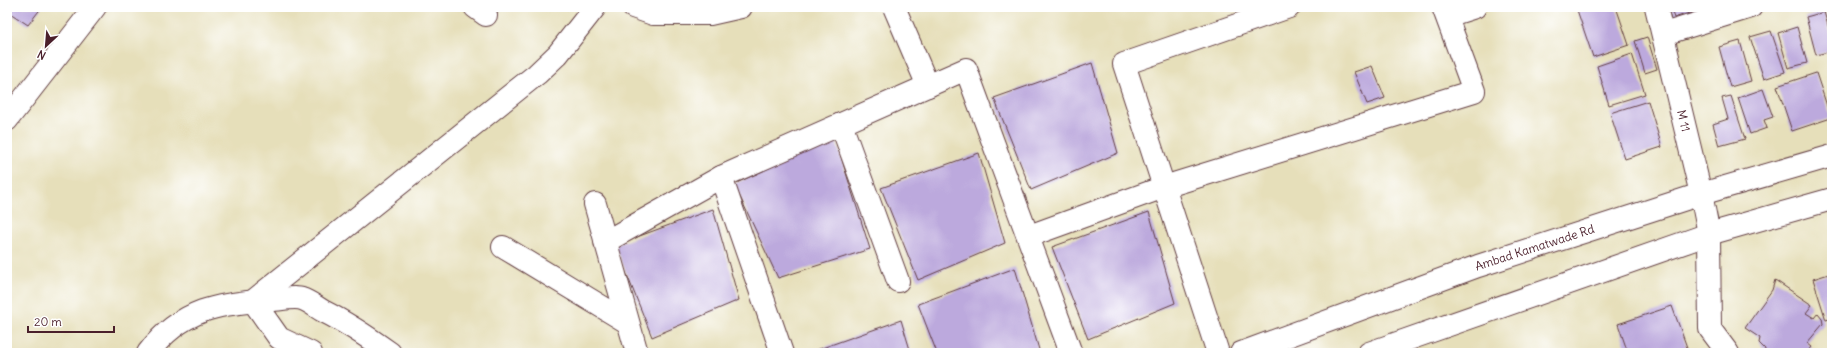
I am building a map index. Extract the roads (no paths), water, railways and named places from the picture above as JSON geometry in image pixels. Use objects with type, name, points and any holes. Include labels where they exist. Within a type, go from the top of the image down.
[{"type":"street","points":[[7,120],[95,7]]},
{"type":"street","points":[[252,301],[537,74],[558,54],[595,7]]},
{"type":"street","points":[[633,7],[653,14],[710,14],[733,8]]},
{"type":"street","points":[[894,7],[928,86]]},
{"type":"street","points":[[1218,353],[1124,64],[1289,7]]},
{"type":"street","points":[[1029,236],[1164,187],[1474,91],[1445,12],[1474,7]]},
{"type":"street","name":"M 11","points":[[1656,7],[1664,34],[1709,234],[1710,329],[1728,353]]},
{"type":"street","points":[[1664,34],[1751,7]]},
{"type":"street","points":[[605,242],[722,177],[966,69],[1071,353]]},
{"type":"street","points":[[841,124],[898,281]]},
{"type":"street","name":"Ambad Kamatwade Rd","points":[[1241,353],[1478,266],[1701,194],[1832,156]]},
{"type":"street","points":[[722,177],[782,353]]},
{"type":"street","points":[[1369,353],[1709,234],[1832,199]]},
{"type":"street","points":[[595,204],[627,322],[637,353]]},
{"type":"street","points":[[503,247],[627,322]]},
{"type":"street","points":[[148,353],[158,340],[177,324],[194,313],[211,307],[252,301],[301,298],[358,329],[390,353]]},
{"type":"street","points":[[252,301],[279,338],[311,353]]}]
